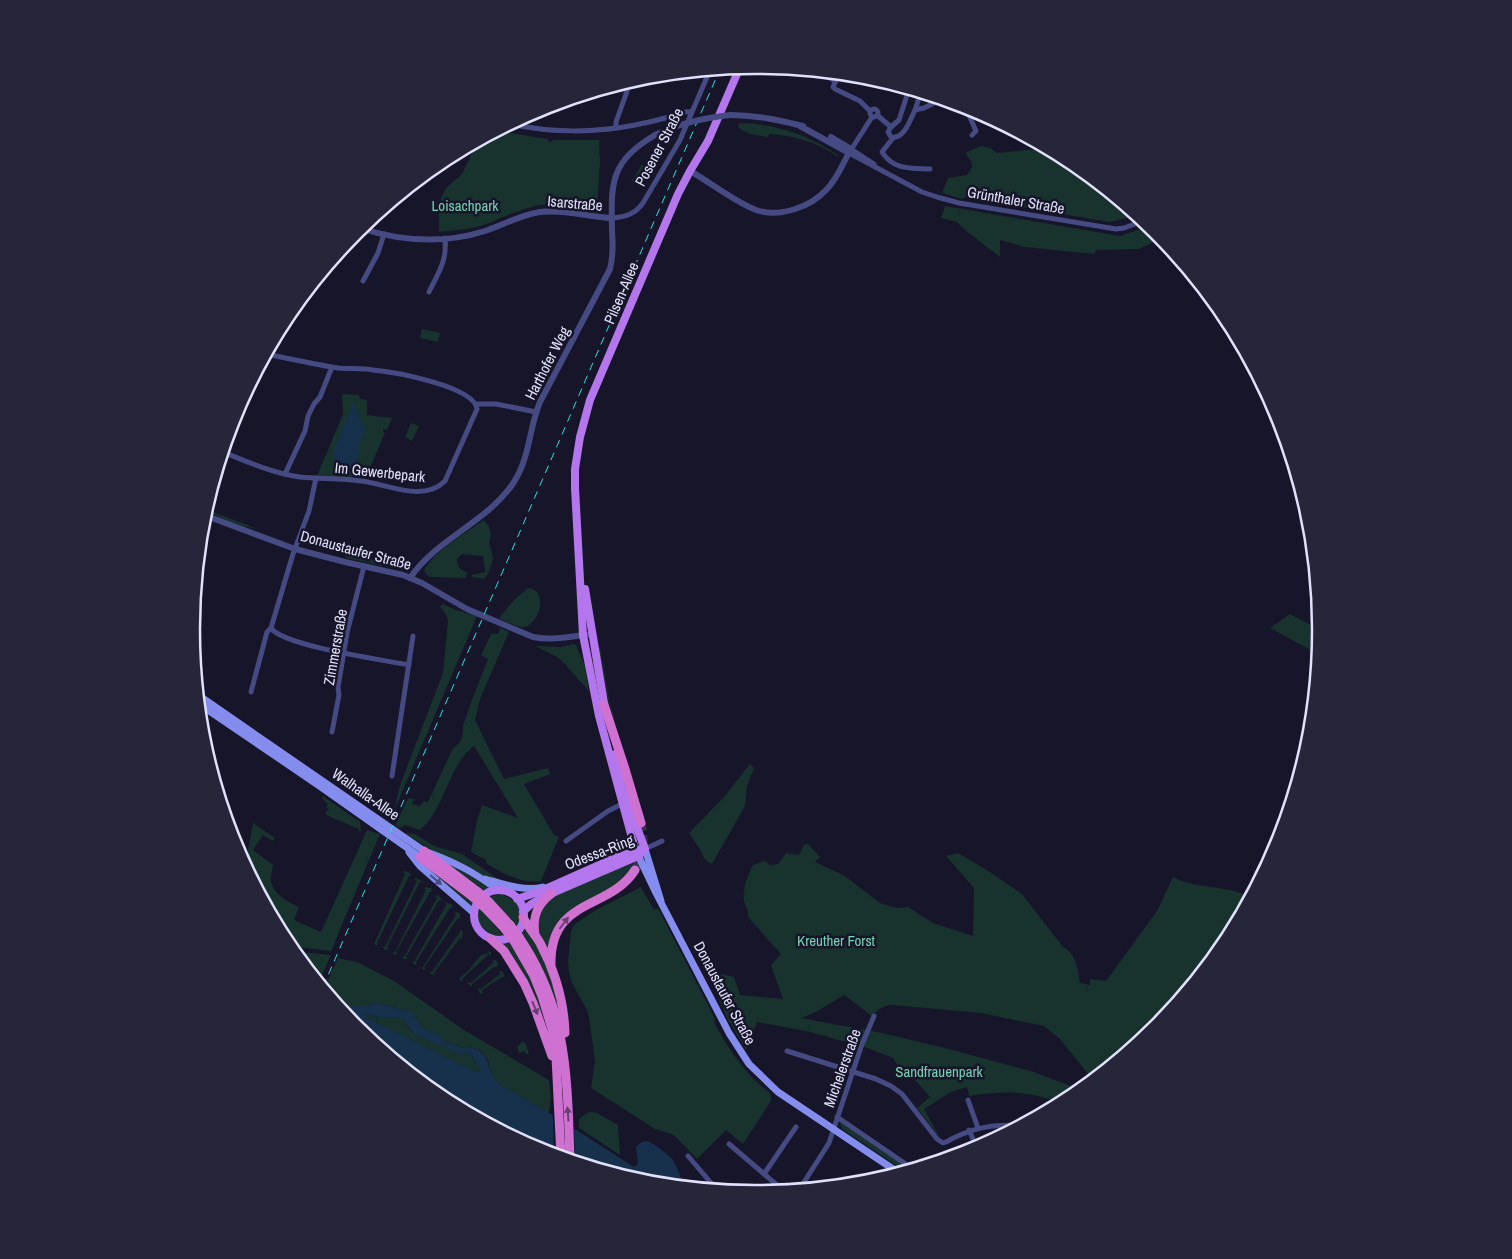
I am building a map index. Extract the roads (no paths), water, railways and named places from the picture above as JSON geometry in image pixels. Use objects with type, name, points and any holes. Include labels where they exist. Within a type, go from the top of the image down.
[{"type":"highway","points":[[604,705],[641,823]]},
{"type":"highway","name":"Walhalla-Allee","points":[[422,854],[476,894],[508,927],[516,939],[542,996],[562,1064]]},
{"type":"highway","points":[[552,969],[551,958],[554,942],[564,922],[576,910],[617,890],[629,879],[635,870]]},
{"type":"highway","points":[[535,935],[534,922],[537,910],[551,890]]},
{"type":"highway","points":[[523,915],[552,969],[564,1017],[561,1150]]},
{"type":"highway","points":[[491,939],[501,947],[524,983],[562,1064],[569,1153]]},
{"type":"main road","name":"Pilsen-Allee","points":[[583,635],[575,469],[583,422],[590,400],[664,225],[690,171],[708,141],[737,75]]},
{"type":"main road","name":"Pilsen-Allee","points":[[578,543],[592,634]]},
{"type":"main road","name":"Donaustaufer Straße","points":[[592,634],[599,716],[637,853],[729,1033],[743,1056],[778,1092],[892,1168]]},
{"type":"main road","name":"Donaustaufer Straße","points":[[583,635],[604,705],[613,747],[661,901]]},
{"type":"main road","name":"Walhalla-Allee","points":[[205,700],[422,854]]},
{"type":"main road","name":"Walhalla-Allee","points":[[206,709],[402,844],[422,854]]},
{"type":"main road","points":[[402,844],[420,866],[474,913]]},
{"type":"main road","name":"Odessa-Ring","points":[[523,915],[534,902],[551,890],[645,849]]},
{"type":"main road","points":[[422,854],[452,861],[482,878],[498,890]]},
{"type":"main road","points":[[482,878],[527,888],[551,890]]},
{"type":"main road","points":[[498,890],[505,891],[517,899],[523,915],[519,929],[510,938],[504,940],[491,939],[480,932],[476,927],[474,913],[475,906],[484,895],[498,890]]},
{"type":"main road","name":"Odessa-Ring","points":[[517,899],[541,891],[551,890]]},
{"type":"street","name":"Posener Straße","points":[[612,218],[629,215],[643,203],[676,149],[707,76]]},
{"type":"street","points":[[833,80],[836,81],[835,89],[860,101],[873,114],[891,127]]},
{"type":"street","points":[[616,128],[616,122],[628,89]]},
{"type":"street","points":[[893,138],[888,132],[899,120],[906,95]]},
{"type":"street","points":[[919,98],[903,132],[893,138],[882,152],[886,159],[899,167],[930,169]]},
{"type":"street","points":[[914,110],[934,103]]},
{"type":"street","points":[[522,125],[575,130],[616,128],[666,118],[680,112],[691,112]]},
{"type":"street","points":[[690,171],[763,212],[778,213],[807,204],[820,196],[831,184],[873,114]]},
{"type":"street","name":"Grünthaler Straße","points":[[656,135],[693,120],[730,115],[758,116],[780,120],[824,134],[889,174],[922,192],[937,197],[959,203],[1116,229],[1135,224]]},
{"type":"street","points":[[970,116],[976,131],[972,135]]},
{"type":"street","name":"Harthofer Weg","points":[[410,578],[415,569],[427,558],[489,510],[509,489],[518,475],[529,446],[536,412],[541,399],[610,269],[612,256],[612,193],[613,183],[619,168],[640,145],[656,135]]},
{"type":"street","name":"Isarstraße","points":[[370,231],[408,238],[445,238],[482,232],[523,216],[540,212],[565,212],[612,218]]},
{"type":"street","points":[[363,281],[378,253],[384,234]]},
{"type":"street","points":[[429,292],[445,259],[445,238]]},
{"type":"street","points":[[273,355],[332,367],[370,369],[417,377],[464,393],[477,404],[496,404],[536,412]]},
{"type":"street","points":[[285,474],[305,430],[308,416],[320,397],[332,367]]},
{"type":"street","name":"Im Gewerbepark","points":[[229,454],[285,474],[359,480],[419,492],[432,490],[439,486],[447,477],[476,414],[477,404]]},
{"type":"street","name":"Im Gewerbepark","points":[[251,692],[267,632],[271,628],[310,506],[316,478]]},
{"type":"street","name":"Donaustaufer Straße","points":[[212,518],[295,548],[410,578],[467,609],[533,636],[543,638],[592,634]]},
{"type":"street","name":"Zimmerstraße","points":[[332,732],[339,696],[338,687],[347,633],[364,566]]},
{"type":"street","points":[[271,628],[276,633],[315,648],[409,665]]},
{"type":"street","points":[[392,776],[413,636]]},
{"type":"street","points":[[566,841],[608,811],[622,804]]},
{"type":"street","points":[[645,849],[662,841]]},
{"type":"street","name":"Michelerstraße","points":[[804,1183],[826,1148],[861,1047],[874,1016]]},
{"type":"street","points":[[787,1051],[876,1079],[897,1090],[939,1141],[946,1142],[968,1130],[1006,1126]]},
{"type":"street","points":[[968,1100],[978,1128]]},
{"type":"street","points":[[837,1117],[906,1164]]},
{"type":"street","points":[[764,1174],[796,1127]]},
{"type":"street","points":[[968,1130],[973,1141]]},
{"type":"street","points":[[729,1144],[776,1184]]},
{"type":"street","points":[[688,1156],[711,1183]]},
{"type":"water","points":[[352,405],[355,405],[360,421],[366,428],[360,442],[360,451],[356,465],[333,469],[333,452]]},
{"type":"water","points":[[377,1003],[412,1012],[423,1028],[438,1034],[446,1043],[477,1049],[485,1055],[492,1074],[499,1084],[553,1115],[634,1167],[638,1164],[636,1147],[645,1141],[653,1144],[673,1160],[681,1180],[648,1175],[577,1156],[510,1128],[447,1092],[418,1070],[363,1022],[350,1008],[353,1006],[367,1006]],"holes":[[[366,1014],[381,1018],[402,1018],[414,1034],[462,1055],[466,1052],[468,1053],[480,1070],[476,1072],[366,1017]]]},
{"type":"waterway","points":[[548,932],[549,918],[557,908],[607,883],[632,866]]},
{"type":"tunnel","points":[[635,870],[642,847],[641,823]]},
{"type":"railway","points":[[326,981],[717,75]]},
{"type":"park label","name":"Loisachpark","points":[[465,205]]},
{"type":"park label","name":"Kreuther Forst","points":[[836,940]]},
{"type":"park label","name":"Sandfrauenpark","points":[[939,1071]]}]
